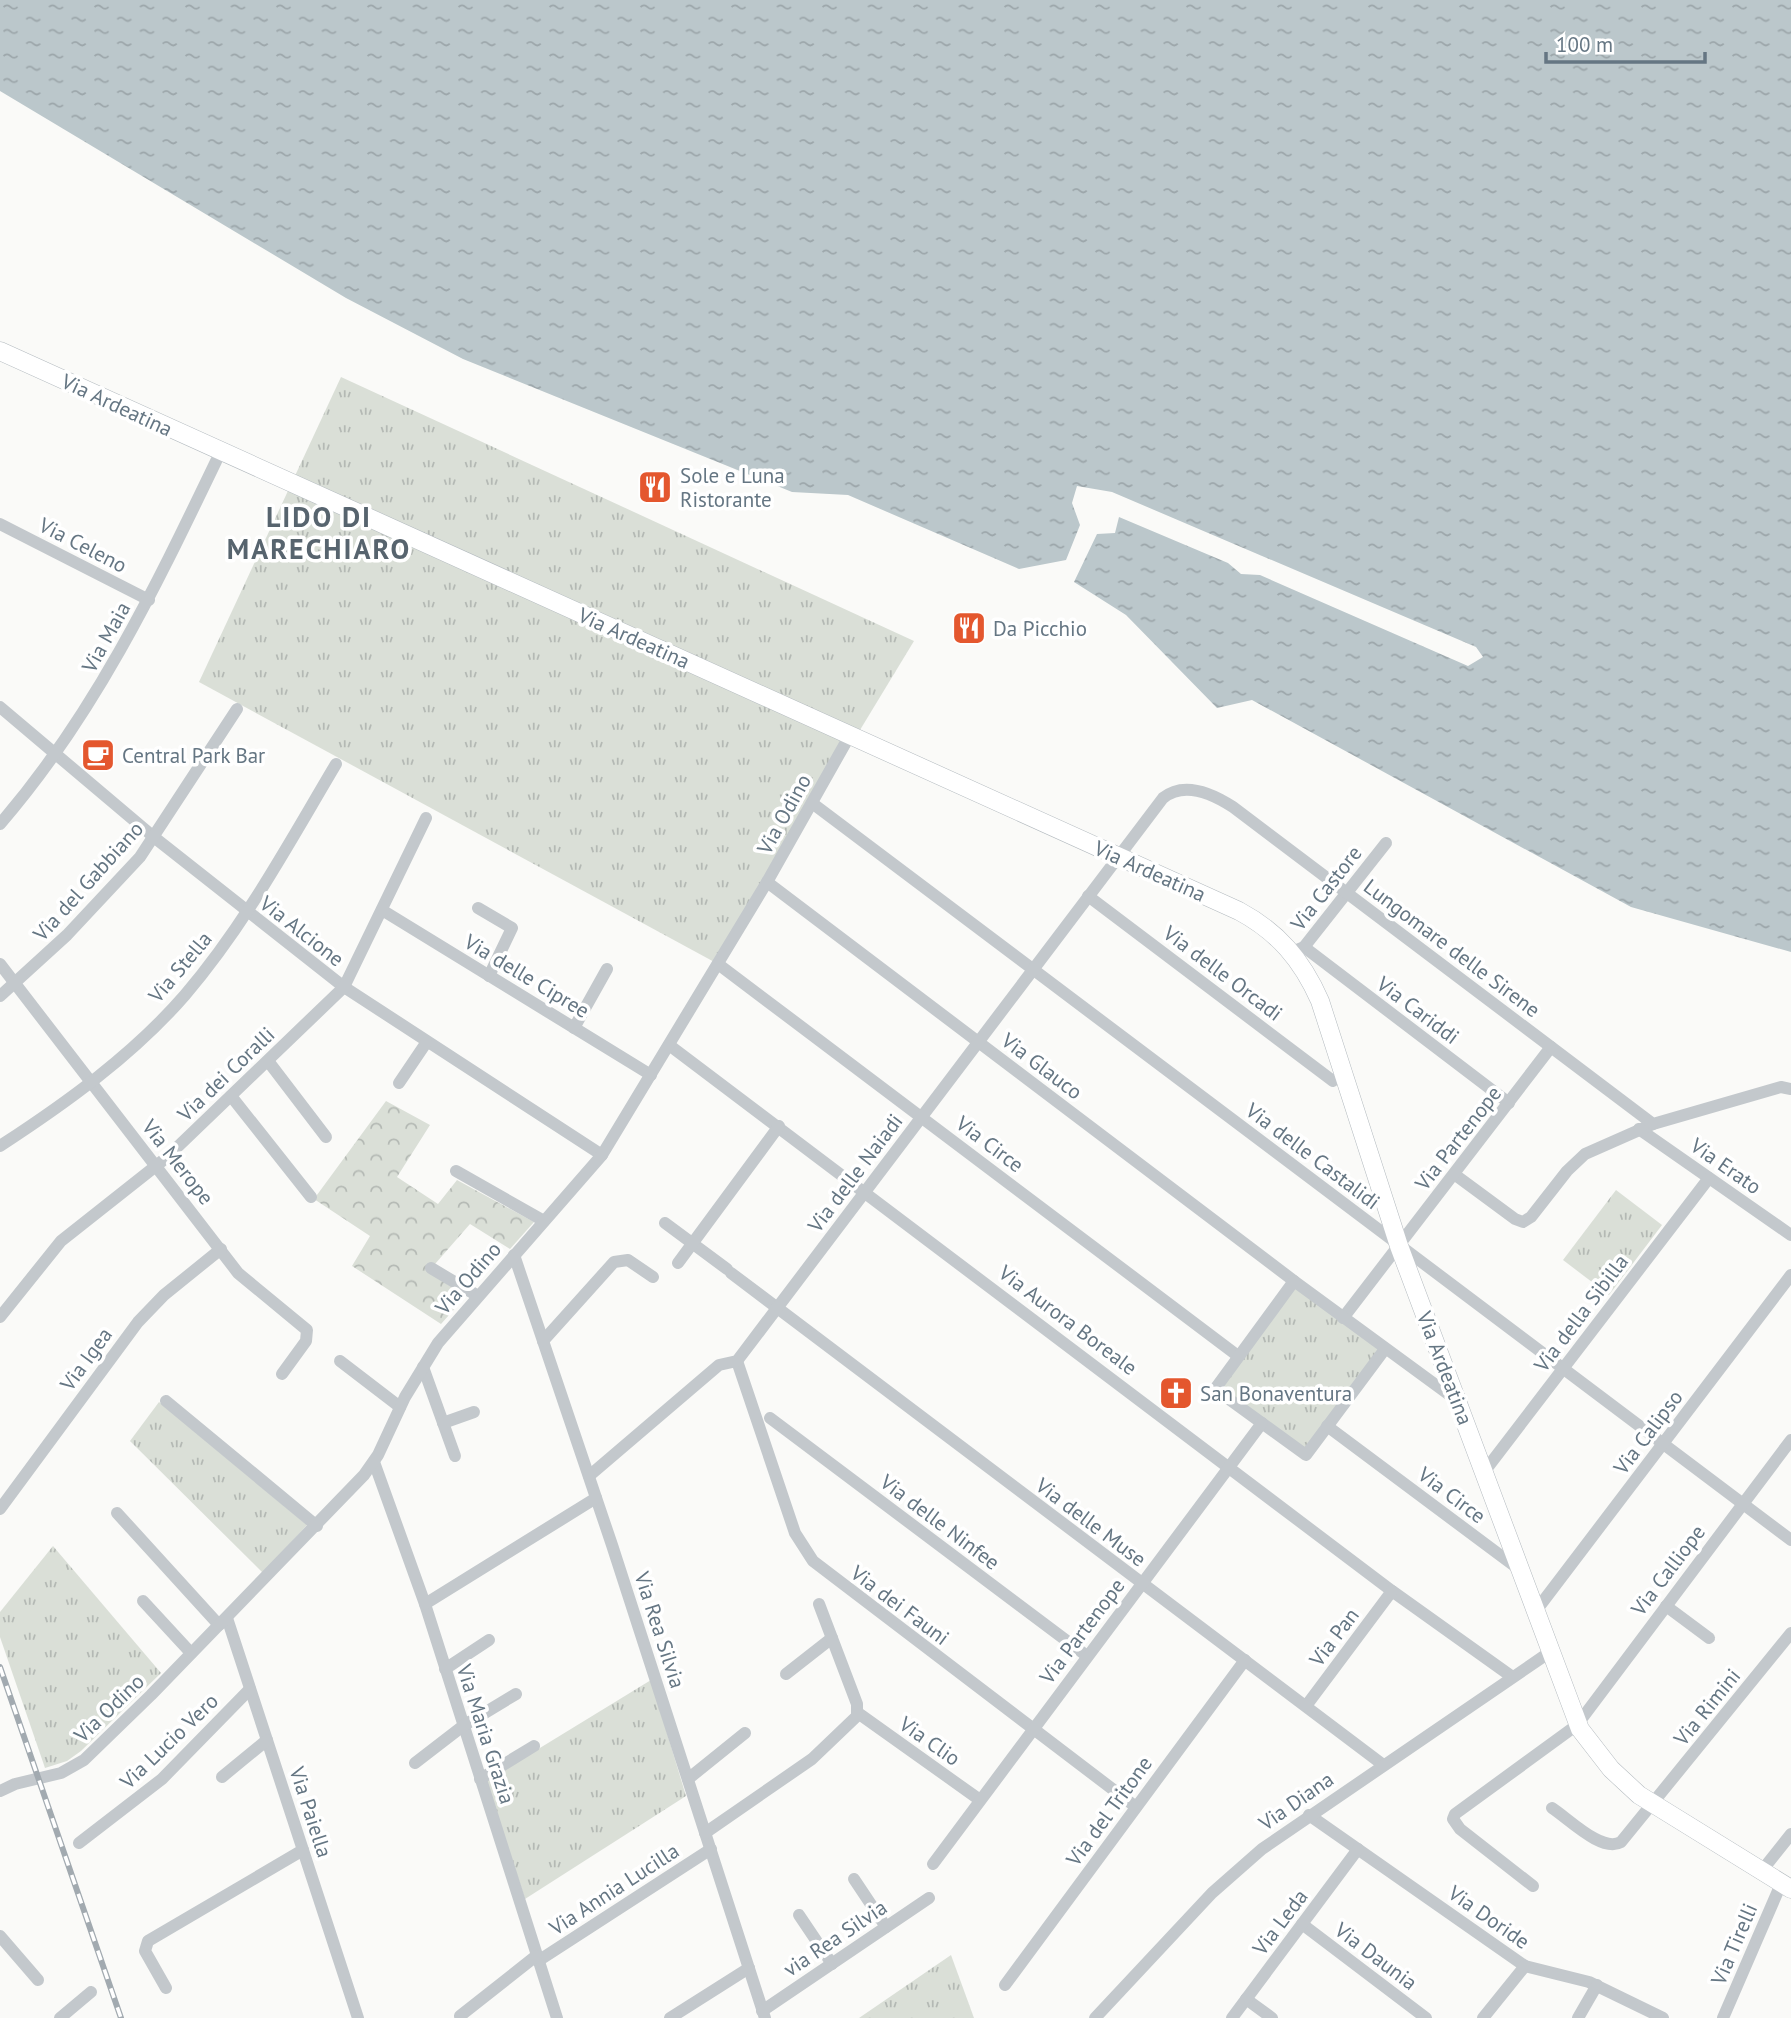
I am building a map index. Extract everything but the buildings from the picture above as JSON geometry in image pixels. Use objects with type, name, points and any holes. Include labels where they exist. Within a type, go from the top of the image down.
[{"type":"main road","name":"Via Ardeatina","points":[[1,354],[1247,916],[1298,950],[1326,1020],[1399,1246],[1577,1725],[1611,1769],[1652,1805],[1786,1887]]},
{"type":"street","name":"Via Maia","points":[[0,824],[56,755],[107,677],[149,600],[220,453]]},
{"type":"street","name":"Via Celeno","points":[[0,524],[149,600]]},
{"type":"street","name":"Via Alcione","points":[[0,707],[247,913],[344,987],[426,1043],[602,1155]]},
{"type":"street","name":"Via del Gabbiano","points":[[0,996],[16,984],[108,894],[155,838],[237,709]]},
{"type":"street","name":"Via Odino","points":[[0,1791],[15,1784],[61,1773],[83,1760],[317,1526],[374,1462],[400,1407],[423,1367],[478,1296],[602,1155],[767,883],[850,735]]},
{"type":"street","name":"Via Stella","points":[[0,1146],[92,1082],[185,995],[247,913],[336,764]]},
{"type":"street","name":"Lungomare delle Sirene","points":[[1118,857],[1163,798],[1174,791],[1191,790],[1222,800],[1348,892],[1653,1124]]},
{"type":"street","name":"Via delle Castalidi","points":[[812,803],[1791,1540]]},
{"type":"street","name":"Via dei Coralli","points":[[0,1317],[61,1241],[157,1166],[344,987],[426,818]]},
{"type":"street","name":"Via Castore","points":[[1298,950],[1348,892],[1386,842]]},
{"type":"street","name":"Via delle Naiadi","points":[[589,1476],[719,1365],[737,1361],[1118,857]]},
{"type":"street","name":"Via Glauco","points":[[767,883],[1385,1349]]},
{"type":"street","name":"Via delle Orcadi","points":[[1088,896],[1334,1081]]},
{"type":"street","points":[[478,908],[512,928],[489,976]]},
{"type":"street","name":"Via delle Cipree","points":[[382,910],[652,1075]]},
{"type":"street","name":"Via Cariddi","points":[[1298,950],[1509,1103]]},
{"type":"street","name":"Via Merope","points":[[0,964],[249,1284],[307,1330],[306,1341],[282,1374]]},
{"type":"street","name":"Via Circe","points":[[718,964],[1238,1356]]},
{"type":"street","points":[[574,1028],[607,969]]},
{"type":"street","points":[[398,1083],[426,1043]]},
{"type":"street","name":"Via Aurora Boreale","points":[[669,1045],[866,1191],[1392,1591],[1511,1676]]},
{"type":"street","name":"Via Partenope","points":[[1343,1318],[1551,1047]]},
{"type":"street","points":[[268,1061],[326,1137]]},
{"type":"street","points":[[1454,1174],[1515,1219],[1524,1222],[1578,1160],[1598,1146],[1653,1124],[1780,1087],[1791,1089]]},
{"type":"street","points":[[231,1096],[311,1197]]},
{"type":"street","points":[[678,1263],[779,1126]]},
{"type":"street","name":"Via Erato","points":[[1639,1129],[1791,1235]]},
{"type":"street","points":[[456,1171],[544,1221]]},
{"type":"street","name":"Via della Sibilla","points":[[1484,1472],[1709,1178]]},
{"type":"street","name":"Via delle Muse","points":[[665,1223],[1382,1764]]},
{"type":"street","name":"Via Igea","points":[[0,1509],[138,1322],[164,1295],[221,1249]]},
{"type":"street","name":"Via Rea Silvia","points":[[514,1255],[589,1476],[763,2014]]},
{"type":"street","points":[[543,1340],[614,1262],[630,1261],[653,1277]]},
{"type":"street","points":[[431,1268],[478,1296]]},
{"type":"street","name":"Via Calipso","points":[[1535,1612],[1791,1275]]},
{"type":"street","points":[[1294,1281],[1215,1389],[1306,1455],[1385,1349],[1459,1402]]},
{"type":"street","points":[[340,1361],[400,1407]]},
{"type":"street","name":"Via dei Fauni","points":[[737,1361],[795,1533],[813,1561],[1031,1730],[1136,1807]]},
{"type":"street","points":[[423,1367],[455,1456]]},
{"type":"street","points":[[166,1401],[317,1526]]},
{"type":"street","points":[[443,1423],[474,1412]]},
{"type":"street","name":"Via delle Ninfee","points":[[770,1418],[1087,1657]]},
{"type":"street","name":"Via Partenope","points":[[933,1864],[1262,1423]]},
{"type":"street","name":"Via Circe","points":[[1327,1426],[1520,1570]]},
{"type":"street","name":"Via Calliope","points":[[1533,1886],[1460,1829],[1453,1819],[1460,1809],[1577,1725],[1791,1440]]},
{"type":"street","name":"Via Maria Grazia","points":[[374,1462],[425,1604],[557,2018]]},
{"type":"street","points":[[425,1604],[596,1498]]},
{"type":"street","points":[[117,1513],[223,1622]]},
{"type":"street","name":"Via Pan","points":[[1306,1706],[1392,1591]]},
{"type":"street","points":[[143,1601],[191,1653]]},
{"type":"street","points":[[705,1833],[812,1759],[836,1738],[858,1713],[819,1604]]},
{"type":"street","points":[[1666,1606],[1709,1639]]},
{"type":"street","name":"Via Paiella","points":[[223,1622],[250,1689],[358,2018]]},
{"type":"street","name":"Via Rimini","points":[[1552,1808],[1611,1845],[1624,1840],[1791,1633]]},
{"type":"street","points":[[786,1674],[832,1639]]},
{"type":"street","points":[[445,1669],[489,1640]]},
{"type":"street","name":"Via Diana","points":[[1095,2018],[1231,1875],[1272,1840],[1550,1652]]},
{"type":"street","name":"Via del Tritone","points":[[1005,1985],[1245,1661]]},
{"type":"street","name":"Via Lucio Vero","points":[[79,1843],[162,1779],[250,1689]]},
{"type":"street","points":[[415,1763],[463,1726],[516,1694]]},
{"type":"street","name":"Via Clio","points":[[858,1713],[980,1800]]},
{"type":"street","points":[[688,1779],[745,1733]]},
{"type":"street","points":[[222,1777],[267,1740]]},
{"type":"street","points":[[480,1779],[534,1746]]},
{"type":"street","name":"Via Doride","points":[[1310,1815],[1525,1966],[1597,1985],[1664,2018]]},
{"type":"street","points":[[1760,1873],[1791,1834]]},
{"type":"street","name":"Via Annia Lucilla","points":[[460,2016],[537,1959],[711,1849]]},
{"type":"street","name":"Via Leda","points":[[1232,2018],[1359,1849]]},
{"type":"street","points":[[166,1988],[145,1951],[148,1941],[303,1850]]},
{"type":"street","points":[[854,1879],[886,1927]]},
{"type":"street","name":"Via Tirelli","points":[[1723,2018],[1786,1887]]},
{"type":"street","name":"via Rea Silvia","points":[[763,2014],[929,1898]]},
{"type":"street","points":[[799,1915],[832,1964]]},
{"type":"street","name":"Via Daunia","points":[[1302,1924],[1426,2018]]},
{"type":"street","points":[[0,1936],[38,1980]]},
{"type":"street","points":[[1483,2018],[1525,1966]]},
{"type":"street","points":[[670,2018],[748,1968]]},
{"type":"street","points":[[1578,2018],[1597,1985]]},
{"type":"street","points":[[60,2018],[91,1992]]},
{"type":"street","points":[[1246,1999],[1272,2018]]},
{"type":"green space","points":[[341,377],[914,641],[718,964],[199,682]]},
{"type":"green space","points":[[386,1101],[430,1125],[397,1177],[438,1204],[457,1180],[534,1222],[510,1249],[470,1224],[428,1272],[466,1296],[441,1324],[352,1266],[370,1236],[314,1199]]},
{"type":"green space","points":[[1616,1190],[1662,1225],[1609,1295],[1563,1260]]},
{"type":"green space","points":[[1294,1281],[1385,1349],[1306,1455],[1215,1389]]},
{"type":"green space","points":[[159,1402],[307,1525],[263,1573],[130,1441]]},
{"type":"green space","points":[[53,1546],[161,1673],[81,1751],[67,1761],[45,1768],[0,1637],[0,1612]]},
{"type":"green space","points":[[651,1680],[686,1796],[525,1899],[486,1781]]},
{"type":"green space","points":[[951,1955],[974,2018],[859,2018]]},
{"type":"water","points":[[0,0],[1791,0],[1791,952],[1631,907],[1252,700],[1217,708],[1126,615],[1074,582],[1097,534],[1115,533],[1119,517],[1228,563],[1241,574],[1260,575],[1468,666],[1483,657],[1476,647],[1112,492],[1077,486],[1072,503],[1080,525],[1066,560],[1019,569],[848,495],[792,492],[463,359],[346,298],[0,91]]},
{"type":"railway","points":[[0,1667],[121,2018]]},
{"type":"place","name":"Sole e Luna Ristorante","points":[[655,487]]},
{"type":"place","name":"Da Picchio","points":[[969,628]]},
{"type":"place","name":"Central Park Bar","points":[[98,755]]},
{"type":"place","name":"San Bonaventura","points":[[1176,1393]]},
{"type":"district","name":"LIDO DI MARECHIARO","points":[[319,532]]}]
